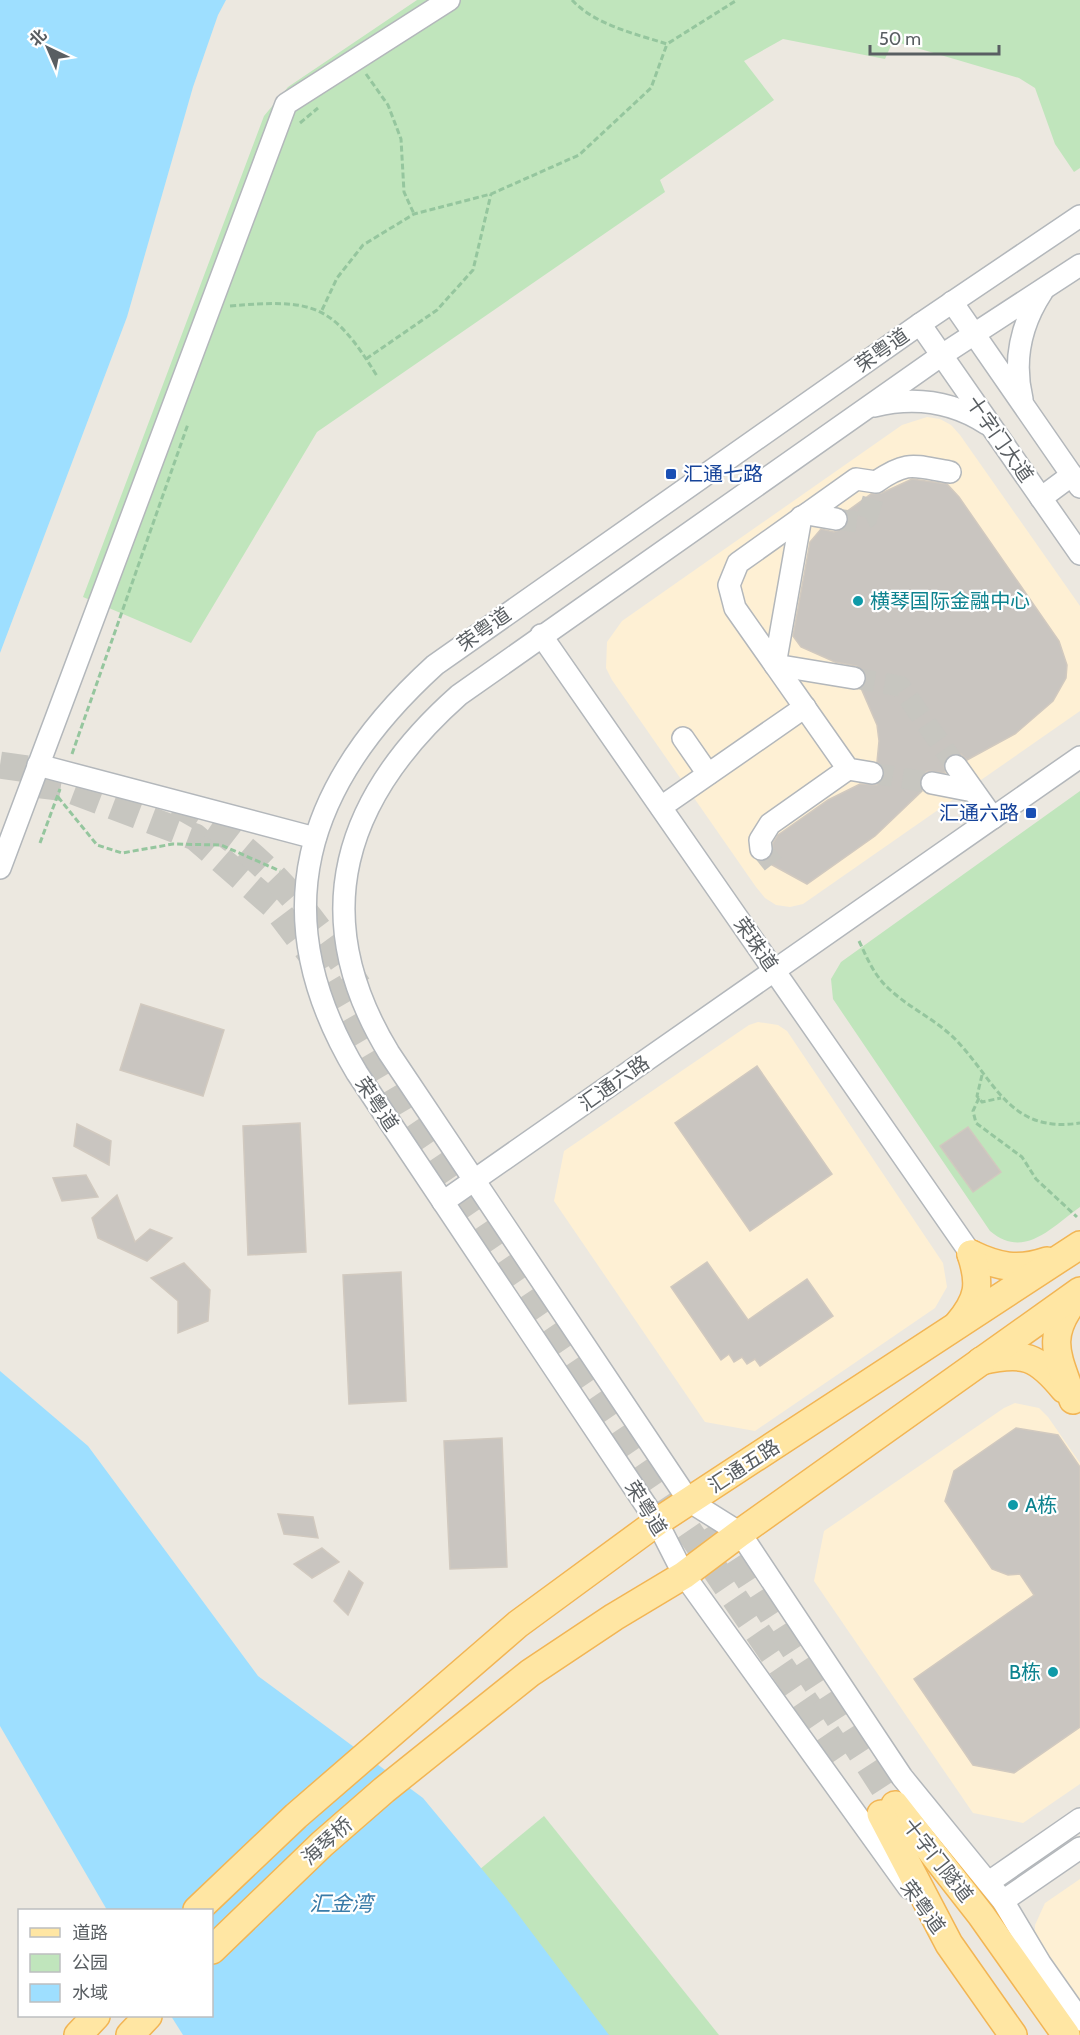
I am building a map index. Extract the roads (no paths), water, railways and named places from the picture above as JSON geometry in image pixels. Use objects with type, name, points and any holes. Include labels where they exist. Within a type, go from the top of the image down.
[{"type":"main road","points":[[971,1254],[994,1265],[1012,1268],[1035,1265],[1074,1249]]},
{"type":"main road","name":"汇通五路","points":[[424,1708],[518,1624],[657,1522],[1074,1249]]},
{"type":"main road","points":[[955,1329],[975,1297],[979,1279],[971,1254]]},
{"type":"main road","points":[[684,1575],[979,1361],[1080,1292]]},
{"type":"main road","points":[[1076,1405],[1057,1353],[1056,1337],[1060,1321],[1080,1292]]},
{"type":"main road","points":[[979,1361],[1001,1356],[1020,1357],[1045,1365],[1076,1405]]},
{"type":"main road","name":"海琴桥","points":[[213,1949],[322,1845],[448,1737],[530,1673],[614,1617],[684,1575]]},
{"type":"main road","name":"海琴桥","points":[[199,1909],[296,1816],[424,1708]]},
{"type":"main road","name":"十字门隧道","points":[[949,1944],[888,1809],[992,1908]]},
{"type":"main road","name":"荣粤道","points":[[992,1908],[1066,2035]]},
{"type":"main road","name":"荣粤道","points":[[949,1944],[1013,2035]]},
{"type":"main road","points":[[78,2035],[95,2017]]},
{"type":"main road","points":[[130,2035],[147,2017]]},
{"type":"street","points":[[0,868],[286,104],[450,0]]},
{"type":"street","points":[[952,302],[1080,216]]},
{"type":"street","points":[[974,334],[1080,265]]},
{"type":"street","points":[[1024,405],[1018,371],[1020,346],[1027,319],[1044,288]]},
{"type":"street","name":"荣粤道","points":[[949,1944],[684,1575],[657,1522],[352,1066],[330,1025],[321,999],[308,946],[304,916],[310,858],[327,803],[356,752],[392,706],[435,665],[952,302]]},
{"type":"street","name":"十字门大道","points":[[952,302],[1076,481]]},
{"type":"street","name":"十字门大道","points":[[920,324],[1080,554]]},
{"type":"street","name":"荣粤道","points":[[974,334],[459,694],[404,752],[373,796],[362,818],[352,849],[344,890],[346,940],[355,979],[366,1010],[389,1053],[689,1501],[740,1533],[902,1776],[989,1882],[992,1908],[1040,1963],[1080,2020]]},
{"type":"street","points":[[868,407],[893,401],[928,401],[962,410],[992,427]]},
{"type":"street","points":[[848,769],[731,601],[730,577],[744,557],[856,479],[876,487],[897,468],[906,465],[950,472]]},
{"type":"street","points":[[1041,498],[1076,481]]},
{"type":"street","points":[[804,515],[836,519]]},
{"type":"street","points":[[775,664],[804,515]]},
{"type":"street","name":"荣珠道","points":[[541,635],[971,1254]]},
{"type":"street","points":[[775,664],[854,678]]},
{"type":"street","points":[[661,807],[805,707]]},
{"type":"street","points":[[683,738],[708,774]]},
{"type":"street","name":"汇通六路","points":[[443,1202],[1080,757]]},
{"type":"street","points":[[38,765],[315,838]]},
{"type":"street","points":[[956,766],[993,818]]},
{"type":"street","points":[[761,849],[760,840],[770,824],[848,769],[872,773]]},
{"type":"street","points":[[932,783],[973,791]]},
{"type":"street","points":[[989,1882],[1080,1819]]},
{"type":"street","points":[[992,1908],[1080,1848]]},
{"type":"water","points":[[0,0],[226,0],[218,15],[193,87],[127,317],[0,653]]},
{"type":"water","name":"汇金湾","points":[[0,1371],[88,1446],[258,1676],[423,1798],[505,1897],[609,2035],[183,2035],[172,2017],[213,2017],[213,1909],[106,1909],[0,1726]]},
{"type":"tunnel","points":[[836,519],[858,522],[867,518],[875,492]]},
{"type":"tunnel","points":[[854,678],[900,686],[956,766]]},
{"type":"tunnel","points":[[0,765],[61,774]]},
{"type":"tunnel","points":[[872,773],[932,783]]},
{"type":"tunnel","points":[[34,784],[65,788],[195,837],[275,907],[313,957],[406,1116],[845,1760]]},
{"type":"tunnel","points":[[176,804],[232,839],[257,860],[301,906],[358,986]]},
{"type":"tunnel","points":[[761,849],[773,864]]},
{"type":"tunnel","points":[[713,1524],[895,1805]]},
{"type":"place","name":"汇通七路","points":[[671,474]]},
{"type":"place","name":"横琴国际金融中心","points":[[858,601]]},
{"type":"place","name":"汇通六路","points":[[1031,813]]},
{"type":"place","name":"A栋","points":[[1013,1505]]},
{"type":"place","name":"B栋","points":[[1053,1672]]}]
